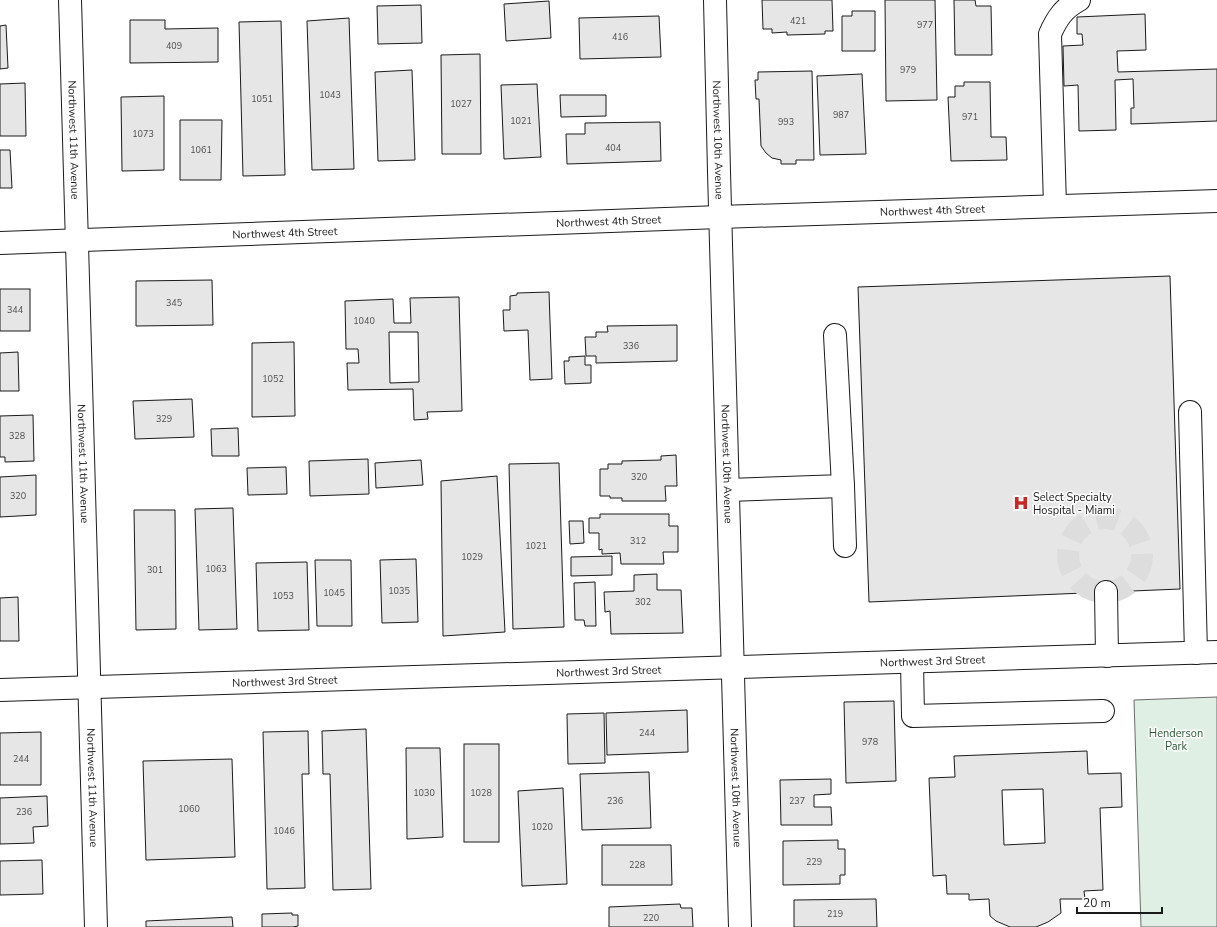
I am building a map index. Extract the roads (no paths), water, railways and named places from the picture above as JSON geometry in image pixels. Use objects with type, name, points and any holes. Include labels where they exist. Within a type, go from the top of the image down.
[{"type":"street","name":"Northwest 11th Avenue","points":[[70,0],[91,688],[96,927]]},
{"type":"street","name":"Northwest 10th Avenue","points":[[715,0],[740,927]]},
{"type":"street","points":[[1055,206],[1050,34],[1056,20],[1070,5],[1080,0]]},
{"type":"street","name":"Northwest 4th Street","points":[[0,243],[720,217],[1217,202]]},
{"type":"street","points":[[835,335],[845,546]]},
{"type":"street","points":[[1190,412],[1207,652]]},
{"type":"street","points":[[728,490],[843,486]]},
{"type":"street","points":[[1106,592],[1107,656]]},
{"type":"street","name":"Northwest 3rd Street","points":[[0,690],[1207,652]]},
{"type":"street","points":[[912,662],[913,716],[1103,711]]},
{"type":"tunnel","points":[[1105,518],[1119,521],[1131,529],[1139,541],[1142,555],[1139,569],[1131,581],[1119,589],[1105,592],[1091,589],[1079,581],[1071,569],[1068,555],[1071,541],[1079,529],[1091,521],[1105,518]]},
{"type":"place","name":"Select Specialty Hospital - Miami","points":[[1021,503]]},
{"type":"park label","name":"Henderson Park","points":[[1176,739]]}]
